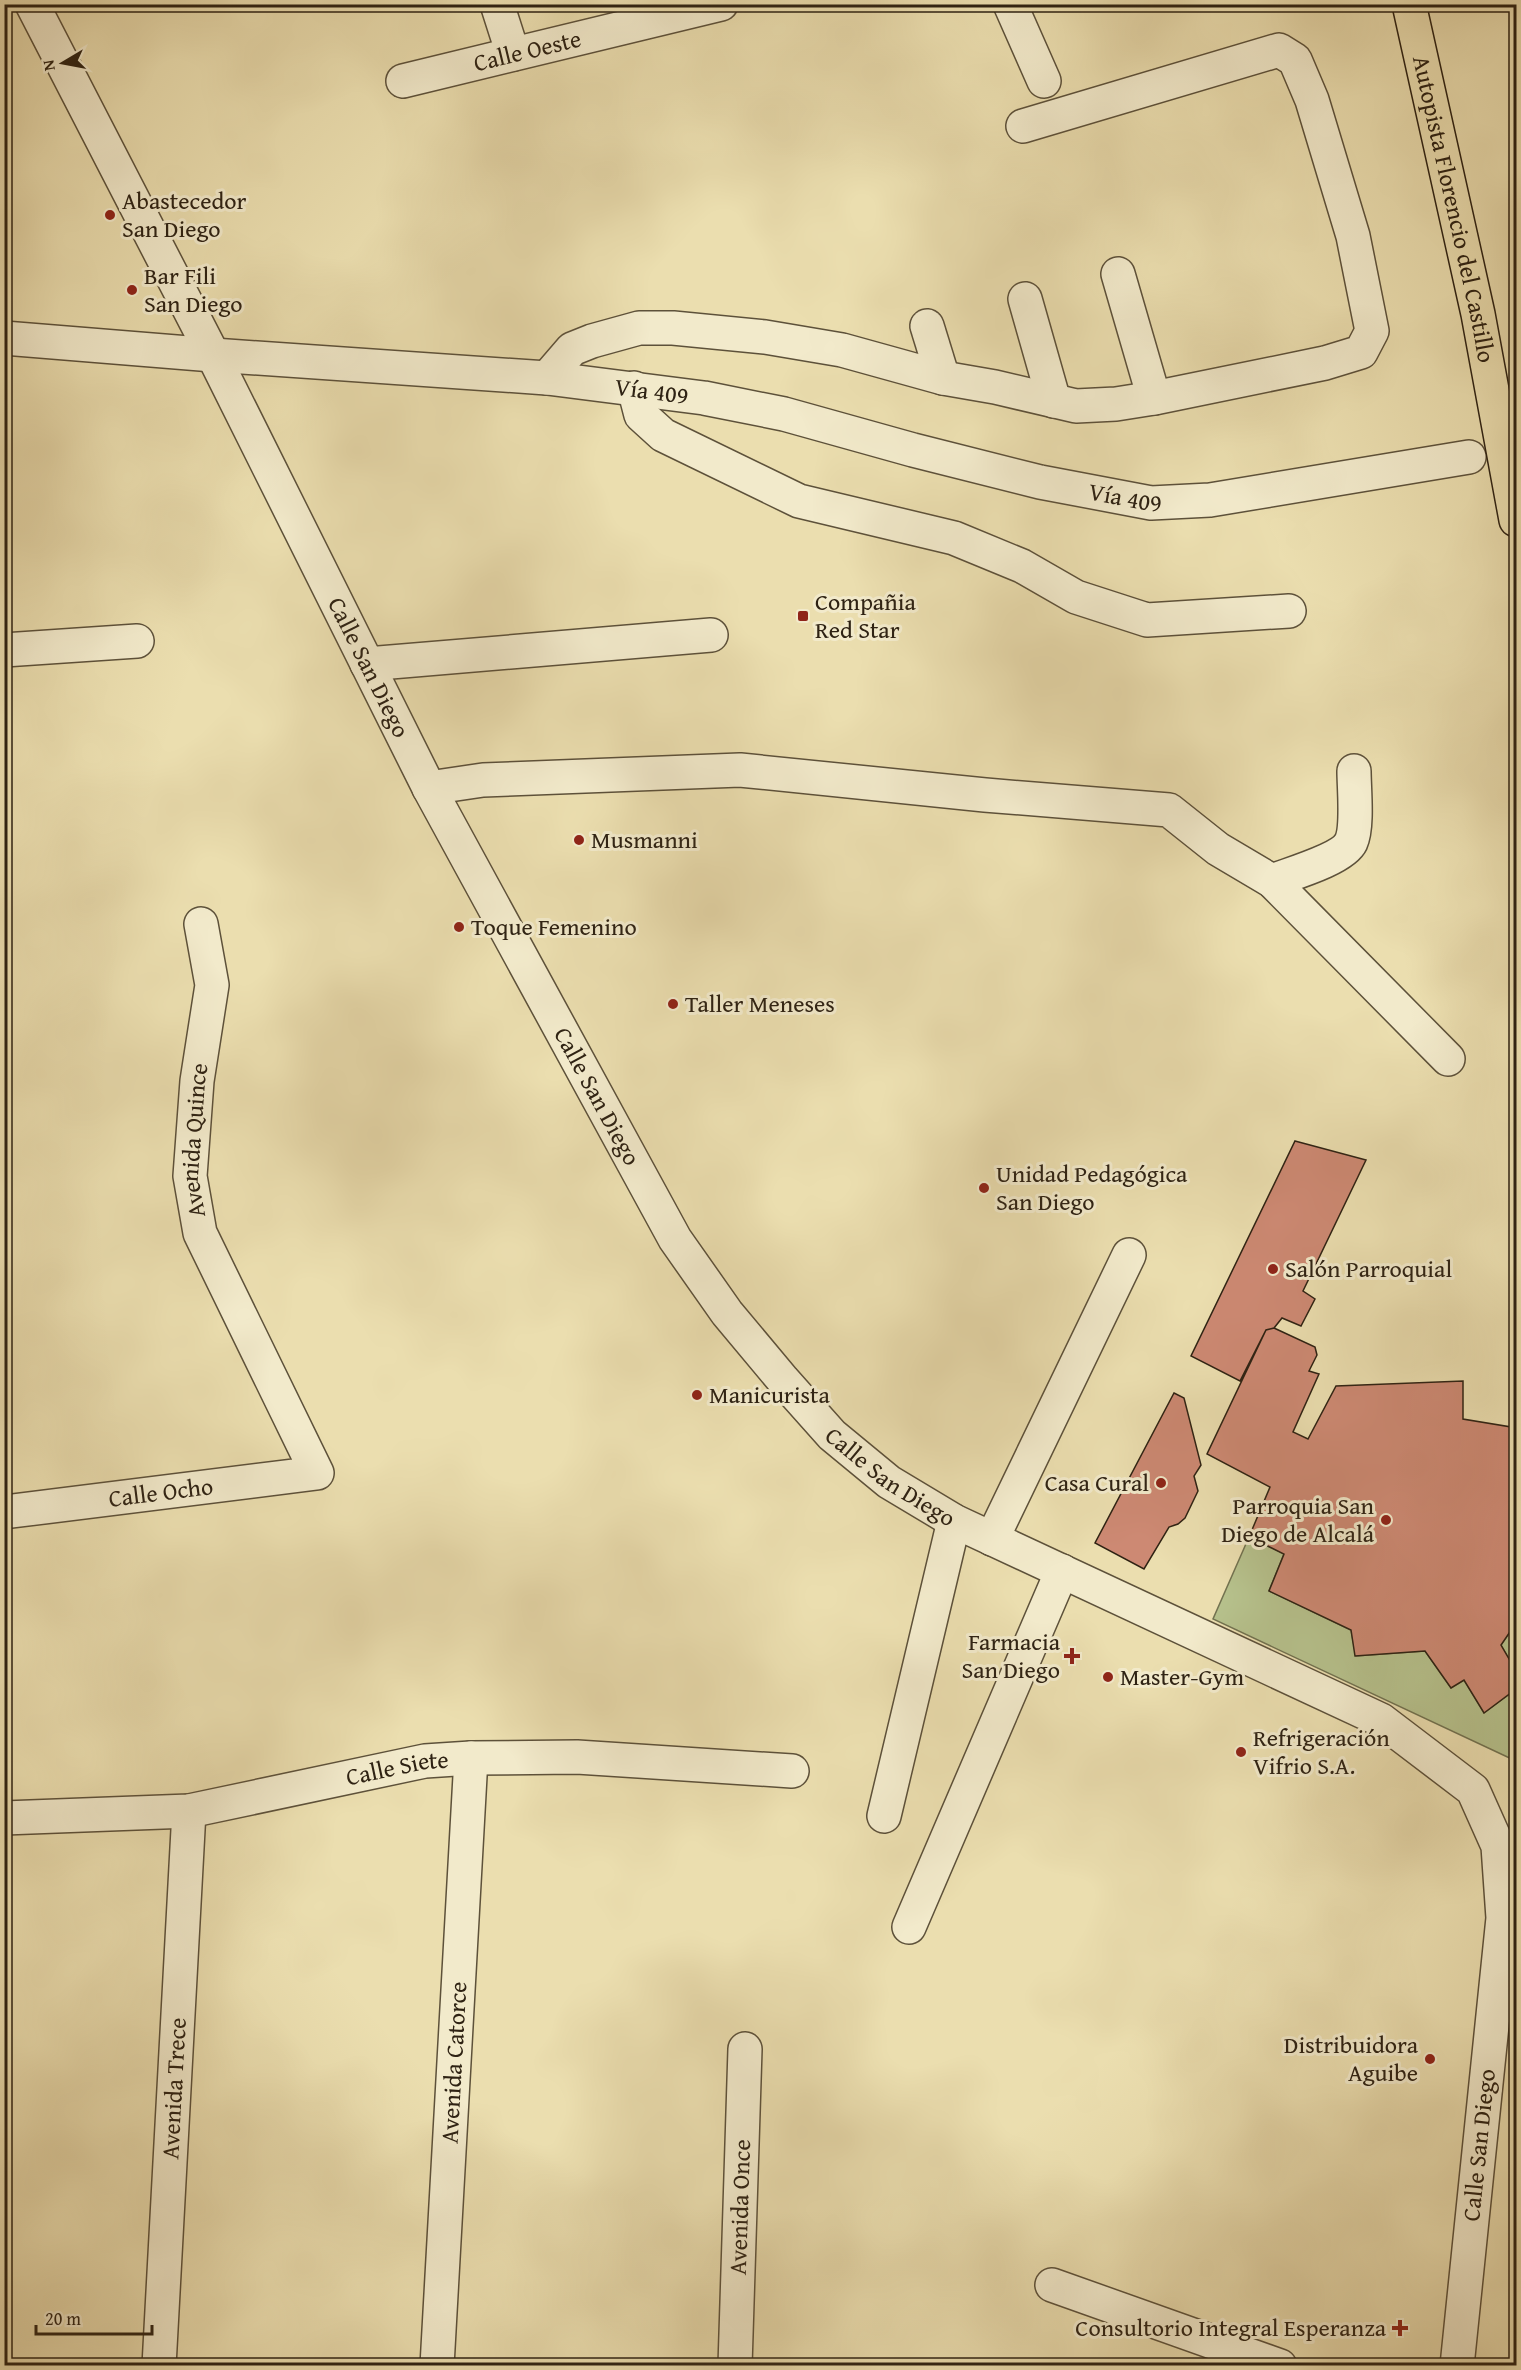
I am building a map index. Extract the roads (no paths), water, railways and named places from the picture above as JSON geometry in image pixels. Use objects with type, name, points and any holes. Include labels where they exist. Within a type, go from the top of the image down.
[{"type":"highway","name":"Autopista Florencio del Castillo","points":[[1409,4],[1478,314],[1516,520]]},
{"type":"street","points":[[32,4],[213,356]]},
{"type":"street","points":[[497,4],[513,54]]},
{"type":"street","name":"Calle Oeste","points":[[403,81],[721,4]]},
{"type":"street","points":[[1010,4],[1044,81]]},
{"type":"street","points":[[547,378],[572,349],[639,328],[673,328],[765,337],[842,350],[943,378],[1076,406],[1116,404],[1154,398],[1325,363],[1361,352],[1372,331],[1353,236],[1312,100],[1295,60],[1279,51],[1023,126]]},
{"type":"street","points":[[1118,274],[1154,398]]},
{"type":"street","points":[[1025,299],[1054,400]]},
{"type":"street","points":[[927,326],[943,378]]},
{"type":"street","name":"Vía 409","points":[[4,338],[213,356],[547,378],[704,398],[784,414],[1040,482],[1151,502],[1210,500],[1469,457]]},
{"type":"street","name":"Calle San Diego","points":[[213,356],[429,788],[675,1239],[721,1303],[783,1380],[832,1435],[889,1482],[954,1521],[1381,1720],[1473,1790],[1498,1846],[1503,1918],[1457,2366]]},
{"type":"street","points":[[634,388],[641,415],[663,435],[799,501],[954,538],[1022,566],[1076,597],[1148,620],[1288,611]]},
{"type":"street","points":[[367,664],[711,634]]},
{"type":"street","points":[[4,650],[136,641]]},
{"type":"street","points":[[429,788],[483,780],[740,770],[985,795],[1169,810],[1218,849],[1272,881],[1448,1059]]},
{"type":"street","points":[[1272,881],[1342,853],[1351,842],[1354,816],[1354,771]]},
{"type":"street","name":"Avenida Quince","points":[[201,924],[212,985],[197,1081],[190,1176],[200,1233],[317,1473]]},
{"type":"street","points":[[992,1539],[1129,1255]]},
{"type":"street","name":"Calle Ocho","points":[[4,1512],[317,1473]]},
{"type":"street","points":[[884,1816],[954,1521]]},
{"type":"street","points":[[909,1927],[1062,1571]]},
{"type":"street","name":"Calle Siete","points":[[4,1818],[189,1811],[425,1761],[471,1758],[577,1757],[792,1771]]},
{"type":"street","name":"Avenida Catorce","points":[[437,2366],[471,1758]]},
{"type":"street","name":"Avenida Trece","points":[[159,2366],[189,1811]]},
{"type":"street","name":"Avenida Once","points":[[735,2366],[745,2049]]},
{"type":"street","points":[[1052,2284],[1280,2366]]},
{"type":"place","name":"Abastecedor San Diego","points":[[110,215]]},
{"type":"place","name":"Bar Fili San Diego","points":[[132,290]]},
{"type":"place","name":"Compañia Red Star","points":[[803,616]]},
{"type":"place","name":"Musmanni","points":[[579,840]]},
{"type":"place","name":"Toque Femenino","points":[[459,927]]},
{"type":"place","name":"Taller Meneses","points":[[673,1004]]},
{"type":"place","name":"Unidad Pedagógica San Diego","points":[[984,1188]]},
{"type":"place","name":"Salón Parroquial","points":[[1273,1269]]},
{"type":"place","name":"Manicurista","points":[[697,1395]]},
{"type":"place","name":"Casa Cural","points":[[1161,1483]]},
{"type":"place","name":"Parroquia San Diego de Alcalá","points":[[1386,1520]]},
{"type":"place","name":"Farmacia San Diego","points":[[1072,1656]]},
{"type":"place","name":"Master-Gym","points":[[1108,1677]]},
{"type":"place","name":"Refrigeración Vifrio S.A.","points":[[1241,1752]]},
{"type":"place","name":"Distribuidora Aguibe","points":[[1430,2059]]},
{"type":"place","name":"Consultorio Integral Esperanza","points":[[1400,2328]]}]
